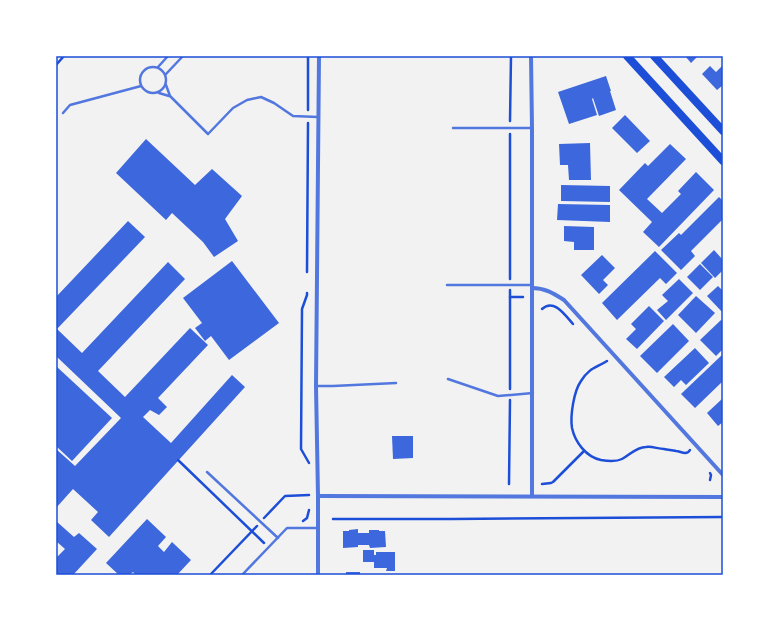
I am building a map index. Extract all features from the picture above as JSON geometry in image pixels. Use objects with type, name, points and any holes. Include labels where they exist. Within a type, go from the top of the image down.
[{"type":"main road","points":[[627,56],[723,161]]},
{"type":"main road","points":[[654,56],[723,131]]},
{"type":"street","points":[[318,575],[319,528],[316,386],[319,56]]},
{"type":"street","points":[[531,56],[533,393],[532,496]]},
{"type":"street","points":[[532,287],[553,292],[564,300],[723,475]]},
{"type":"street","points":[[318,496],[723,497]]},
{"type":"lane","points":[[158,67],[168,56]]},
{"type":"lane","points":[[166,74],[183,56]]},
{"type":"lane","points":[[158,93],[166,86],[166,74],[158,67],[150,67],[143,71],[140,78],[140,86],[151,94],[158,93],[170,96]]},
{"type":"lane","points":[[63,113],[70,105],[140,86]]},
{"type":"lane","points":[[166,86],[170,96],[208,134],[233,108],[247,100],[261,97],[293,116],[319,117]]},
{"type":"lane","points":[[453,128],[532,128]]},
{"type":"lane","points":[[448,285],[510,285],[532,287]]},
{"type":"lane","points":[[448,379],[498,396],[533,393]]},
{"type":"lane","points":[[316,386],[396,383]]},
{"type":"lane","points":[[207,472],[278,538]]},
{"type":"lane","points":[[242,575],[287,528],[319,528]]},
{"type":"path","points":[[56,65],[64,56]]},
{"type":"path","points":[[307,280],[308,56]]},
{"type":"path","points":[[510,484],[511,56]]},
{"type":"path","points":[[307,287],[307,295],[302,309],[301,449],[309,463],[309,469]]},
{"type":"path","points":[[510,297],[523,297]]},
{"type":"path","points":[[607,361],[592,368],[587,373],[580,382],[575,394],[572,430],[584,451],[594,458],[612,461],[620,460],[634,450],[645,447],[675,450],[685,453],[690,450]]},
{"type":"path","points":[[542,484],[554,482],[584,451]]},
{"type":"path","points":[[178,460],[269,547]]},
{"type":"path","points":[[308,501],[309,491]]},
{"type":"path","points":[[299,522],[303,522],[307,518],[308,507]]},
{"type":"path","points":[[333,519],[723,517]]},
{"type":"building","points":[[685,56],[698,56],[691,63]]},
{"type":"building","points":[[723,65],[723,85],[717,90],[702,74],[710,66],[716,72]]},
{"type":"building","points":[[606,76],[616,110],[599,116],[593,98],[592,99],[597,115],[569,124],[558,92]]},
{"type":"building","points":[[625,115],[650,141],[637,153],[612,128]]},
{"type":"building","points":[[146,139],[195,185],[212,169],[242,196],[225,219],[238,241],[214,257],[203,242],[172,213],[166,220],[116,173]]},
{"type":"building","points":[[590,143],[591,180],[569,180],[568,165],[560,165],[559,144]]},
{"type":"building","points":[[670,144],[686,159],[647,199],[662,213],[681,194],[678,191],[696,172],[714,190],[659,247],[643,232],[652,222],[619,190],[645,163],[648,166]]},
{"type":"building","points":[[561,185],[610,186],[610,202],[561,201]]},
{"type":"building","points":[[719,197],[723,201],[723,219],[691,251],[695,256],[681,270],[661,250],[679,233],[681,235]]},
{"type":"building","points":[[558,204],[610,205],[610,222],[557,220]]},
{"type":"building","points":[[128,221],[145,237],[57,329],[82,353],[168,262],[185,279],[98,371],[125,397],[190,328],[208,345],[158,398],[167,407],[159,415],[150,410],[143,417],[171,443],[232,375],[245,387],[109,537],[91,520],[98,512],[73,489],[56,508],[56,449],[75,466],[121,418],[56,356],[56,297]]},
{"type":"building","points":[[564,226],[594,227],[594,250],[574,250],[574,242],[564,241]]},
{"type":"building","points":[[714,250],[723,260],[723,270],[715,278],[701,263]]},
{"type":"building","points":[[655,251],[677,273],[666,284],[660,278],[617,320],[602,303]]},
{"type":"building","points":[[602,255],[615,268],[603,280],[608,285],[599,294],[581,275]]},
{"type":"building","points":[[232,261],[279,323],[229,360],[211,336],[205,341],[195,328],[202,323],[183,298]]},
{"type":"building","points":[[700,264],[713,277],[700,290],[687,277]]},
{"type":"building","points":[[679,279],[693,293],[666,320],[657,310],[668,301],[662,295]]},
{"type":"building","points":[[718,286],[723,291],[723,313],[707,296]]},
{"type":"building","points":[[696,296],[715,313],[696,333],[678,315]]},
{"type":"building","points":[[649,306],[664,321],[637,349],[626,339],[636,329],[631,324]]},
{"type":"building","points":[[721,320],[723,322],[723,349],[716,356],[700,340]]},
{"type":"building","points":[[673,324],[689,341],[657,373],[640,356]]},
{"type":"building","points":[[695,348],[709,363],[686,385],[681,380],[674,387],[664,377]]},
{"type":"building","points":[[723,354],[723,381],[695,408],[681,394]]},
{"type":"building","points":[[56,366],[112,418],[72,461],[56,446]]},
{"type":"building","points":[[723,398],[723,422],[718,426],[707,413]]},
{"type":"building","points":[[392,436],[413,436],[413,458],[393,459]]},
{"type":"building","points":[[147,519],[166,537],[158,546],[164,552],[172,542],[191,560],[177,575],[136,575],[133,572],[129,575],[119,575],[106,563]]},
{"type":"building","points":[[56,521],[74,537],[79,533],[97,549],[73,575],[56,575],[56,558],[65,549],[56,541]]},
{"type":"building","points":[[358,529],[358,533],[369,533],[369,530],[385,531],[386,547],[370,548],[369,545],[358,545],[358,547],[343,548],[343,531]]},
{"type":"building","points":[[363,550],[374,550],[374,555],[376,555],[376,552],[395,552],[395,571],[386,571],[387,568],[374,568],[374,562],[363,562]]},
{"type":"building","points":[[346,572],[360,572],[360,575],[346,575]]}]
